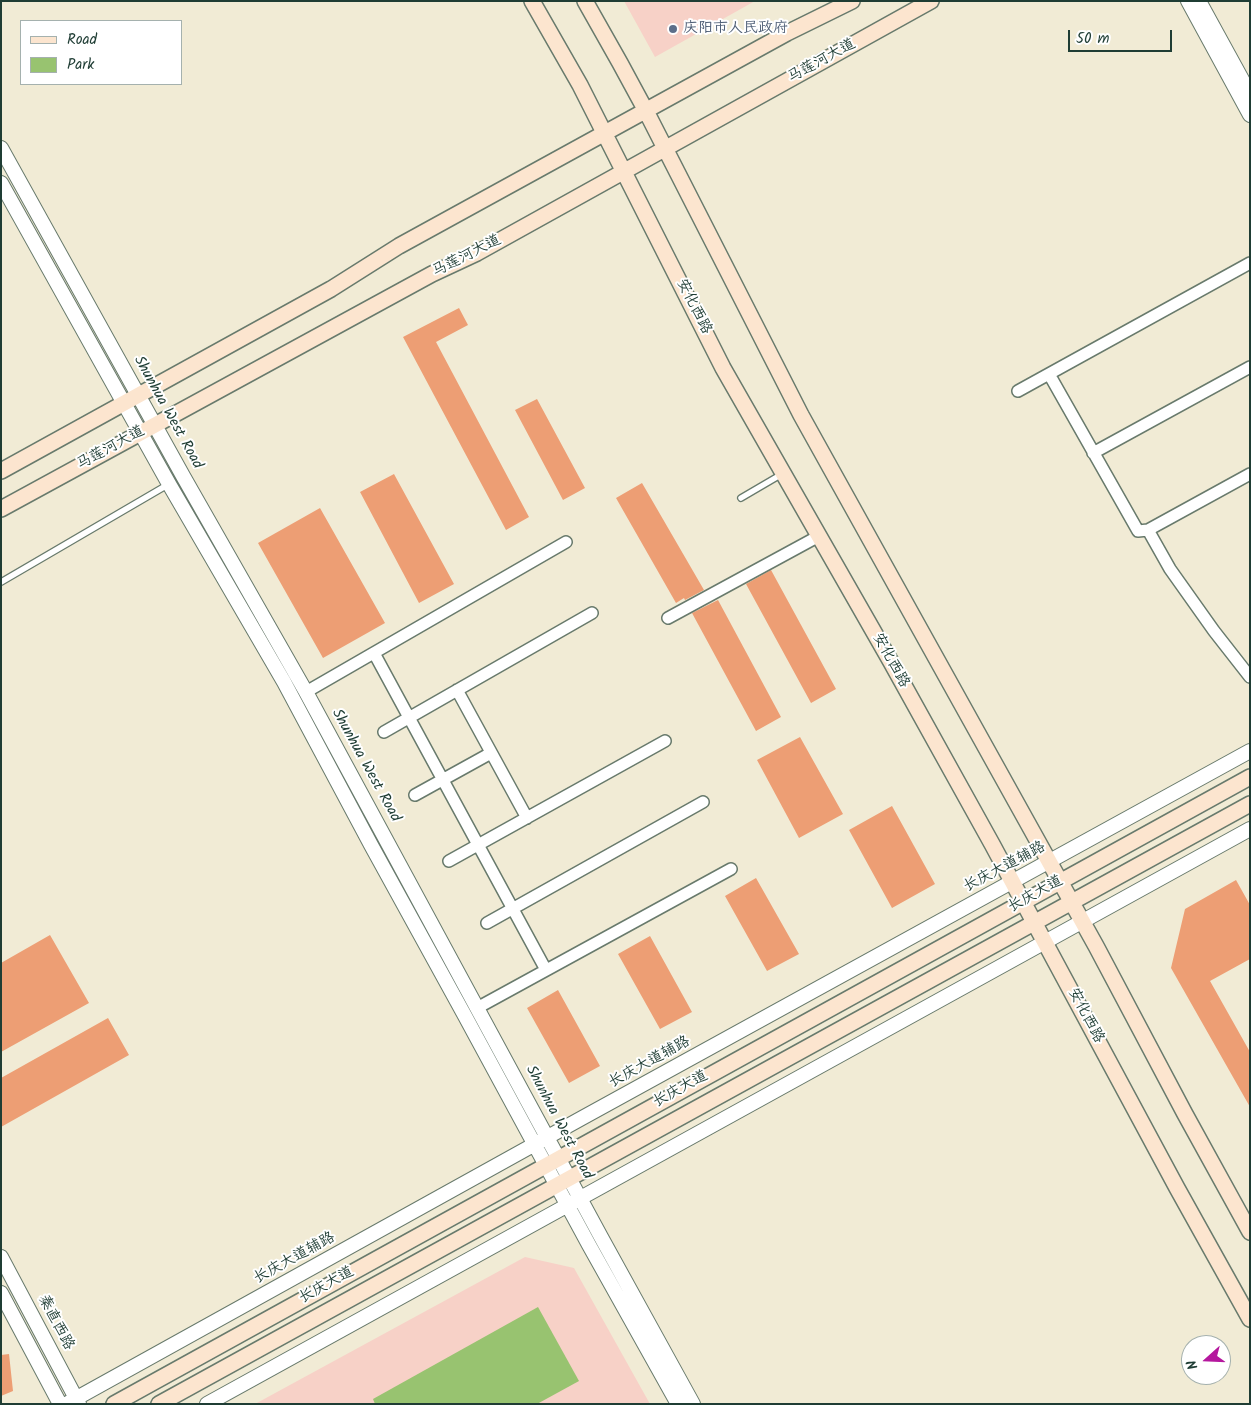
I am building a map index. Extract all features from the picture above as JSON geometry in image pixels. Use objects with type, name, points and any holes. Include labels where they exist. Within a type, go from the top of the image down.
[{"type":"main road","name":"安化西路","points":[[532,1],[580,85],[723,368],[896,670],[1045,942],[1172,1180],[1250,1319]]},
{"type":"main road","points":[[585,1],[666,149],[801,415],[1072,902],[1250,1232]]},
{"type":"main road","points":[[1,471],[331,289],[400,246],[787,33],[852,1]]},
{"type":"main road","name":"马莲河大道","points":[[1,509],[432,274],[477,253],[931,1]]},
{"type":"main road","name":"长庆大道","points":[[114,1404],[1250,777]]},
{"type":"main road","name":"长庆大道","points":[[159,1404],[1250,804]]},
{"type":"street","points":[[1188,1],[1250,115]]},
{"type":"street","points":[[1200,1],[1250,94]]},
{"type":"street","name":"Shunhua West Road","points":[[1,148],[306,692],[478,1008],[541,1141]]},
{"type":"street","name":"Shunhua West Road","points":[[1,183],[169,484],[284,682],[371,845],[541,1141],[678,1404]]},
{"type":"street","points":[[1018,392],[1250,263]]},
{"type":"street","points":[[1093,452],[1250,367]]},
{"type":"street","points":[[1049,374],[1138,531],[1148,530],[1250,474]]},
{"type":"street","points":[[1148,530],[1170,569],[1214,631],[1250,677]]},
{"type":"street","points":[[668,618],[819,536]]},
{"type":"street","points":[[306,692],[566,542]]},
{"type":"street","points":[[384,732],[592,613]]},
{"type":"street","points":[[374,653],[546,970]]},
{"type":"street","points":[[457,690],[527,818]]},
{"type":"street","points":[[449,861],[665,741]]},
{"type":"street","name":"长庆大道辅路","points":[[74,1402],[541,1141],[1250,751]]},
{"type":"street","points":[[415,795],[491,753]]},
{"type":"street","points":[[487,922],[703,802]]},
{"type":"street","points":[[207,1404],[1250,828]]},
{"type":"street","points":[[478,1008],[731,868]]},
{"type":"street","name":"Shunhua West Road","points":[[574,1202],[693,1404]]},
{"type":"street","name":"秦直西路","points":[[1,1257],[74,1402]]},
{"type":"street","points":[[1,1293],[60,1404]]},
{"type":"lane","points":[[741,498],[784,473]]},
{"type":"lane","points":[[1,582],[169,484]]},
{"type":"shaded area","name":"庆阳市人民政府","points":[[624,1],[755,1],[655,57]]},
{"type":"shaded area","points":[[525,1257],[574,1268],[650,1404],[255,1404]]},
{"type":"green space","points":[[538,1307],[579,1381],[537,1404],[375,1404],[373,1399]]},
{"type":"building","points":[[459,308],[468,325],[436,342],[529,517],[506,530],[403,337]]},
{"type":"building","points":[[537,399],[585,488],[563,500],[515,410]]},
{"type":"building","points":[[394,474],[454,584],[419,603],[360,492]]},
{"type":"building","points":[[642,483],[704,590],[676,603],[616,498]]},
{"type":"building","points":[[320,508],[385,623],[323,658],[258,543]]},
{"type":"building","points":[[771,570],[836,689],[811,703],[746,584]]},
{"type":"building","points":[[718,600],[781,717],[756,731],[692,613]]},
{"type":"building","points":[[800,737],[843,814],[799,838],[757,760]]},
{"type":"building","points":[[892,806],[935,884],[892,908],[849,830]]},
{"type":"building","points":[[756,878],[799,954],[767,971],[725,896]]},
{"type":"building","points":[[1236,880],[1250,905],[1250,959],[1210,981],[1250,1052],[1250,1107],[1171,968],[1185,909]]},
{"type":"building","points":[[50,935],[89,1003],[1,1052],[1,963]]},
{"type":"building","points":[[650,936],[692,1012],[660,1029],[618,954]]},
{"type":"building","points":[[558,990],[600,1066],[569,1083],[527,1008]]},
{"type":"building","points":[[108,1018],[129,1055],[1,1127],[1,1078]]},
{"type":"building","points":[[9,1354],[13,1391],[1,1396],[1,1355]]},
{"type":"place","name":"庆阳市人民政府","points":[[673,29]]}]
